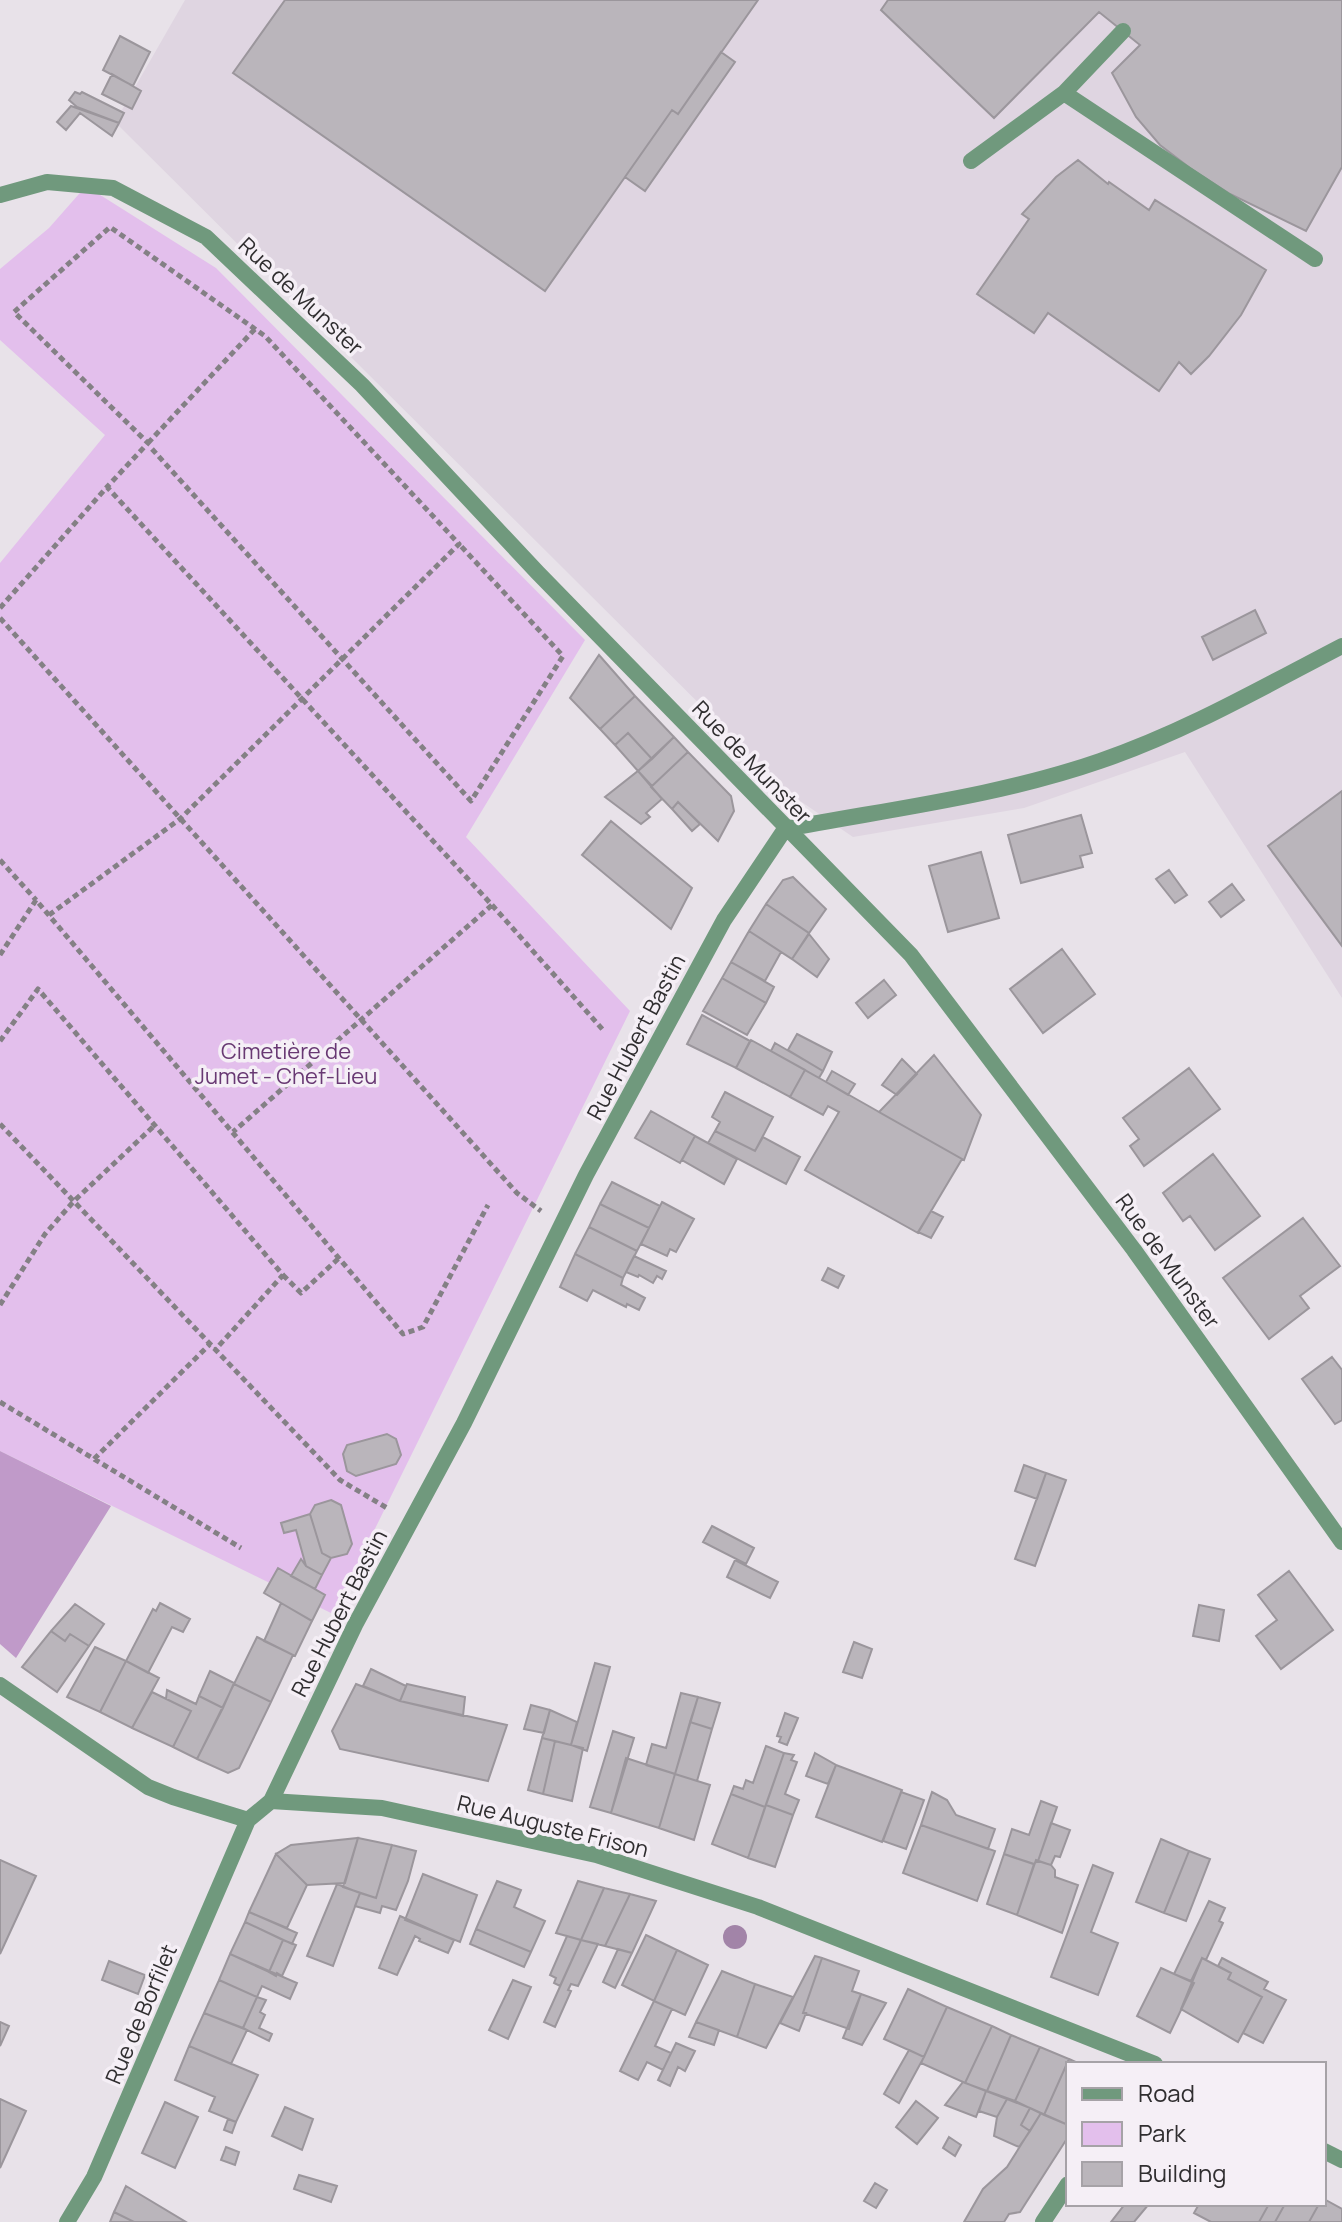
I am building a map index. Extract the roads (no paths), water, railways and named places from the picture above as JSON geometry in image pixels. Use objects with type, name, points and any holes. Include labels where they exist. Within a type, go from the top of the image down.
[{"type":"street","points":[[971,161],[1064,93],[1123,31]]},
{"type":"street","points":[[1064,93],[1315,259]]},
{"type":"street","name":"Rue de Munster","points":[[0,195],[47,182],[113,188],[206,237],[362,385],[538,573],[911,955],[1134,1250],[1342,1542]]},
{"type":"street","points":[[785,829],[999,790],[1101,761],[1224,710],[1342,646]]},
{"type":"street","name":"Rue Hubert Bastin","points":[[271,1801],[355,1625],[464,1423],[561,1226],[724,920],[785,829]]},
{"type":"street","points":[[0,1685],[148,1787],[248,1820],[271,1801]]},
{"type":"street","name":"Rue Auguste Frison","points":[[271,1801],[382,1808],[596,1855],[758,1907],[1147,2062]]},
{"type":"street","name":"Rue de Borfilet","points":[[67,2222],[94,2177],[248,1820]]},
{"type":"street","points":[[1043,2222],[1066,2187]]},
{"type":"park label","name":"Cimetière de Jumet - Chef-Lieu","points":[[286,1064]]}]
